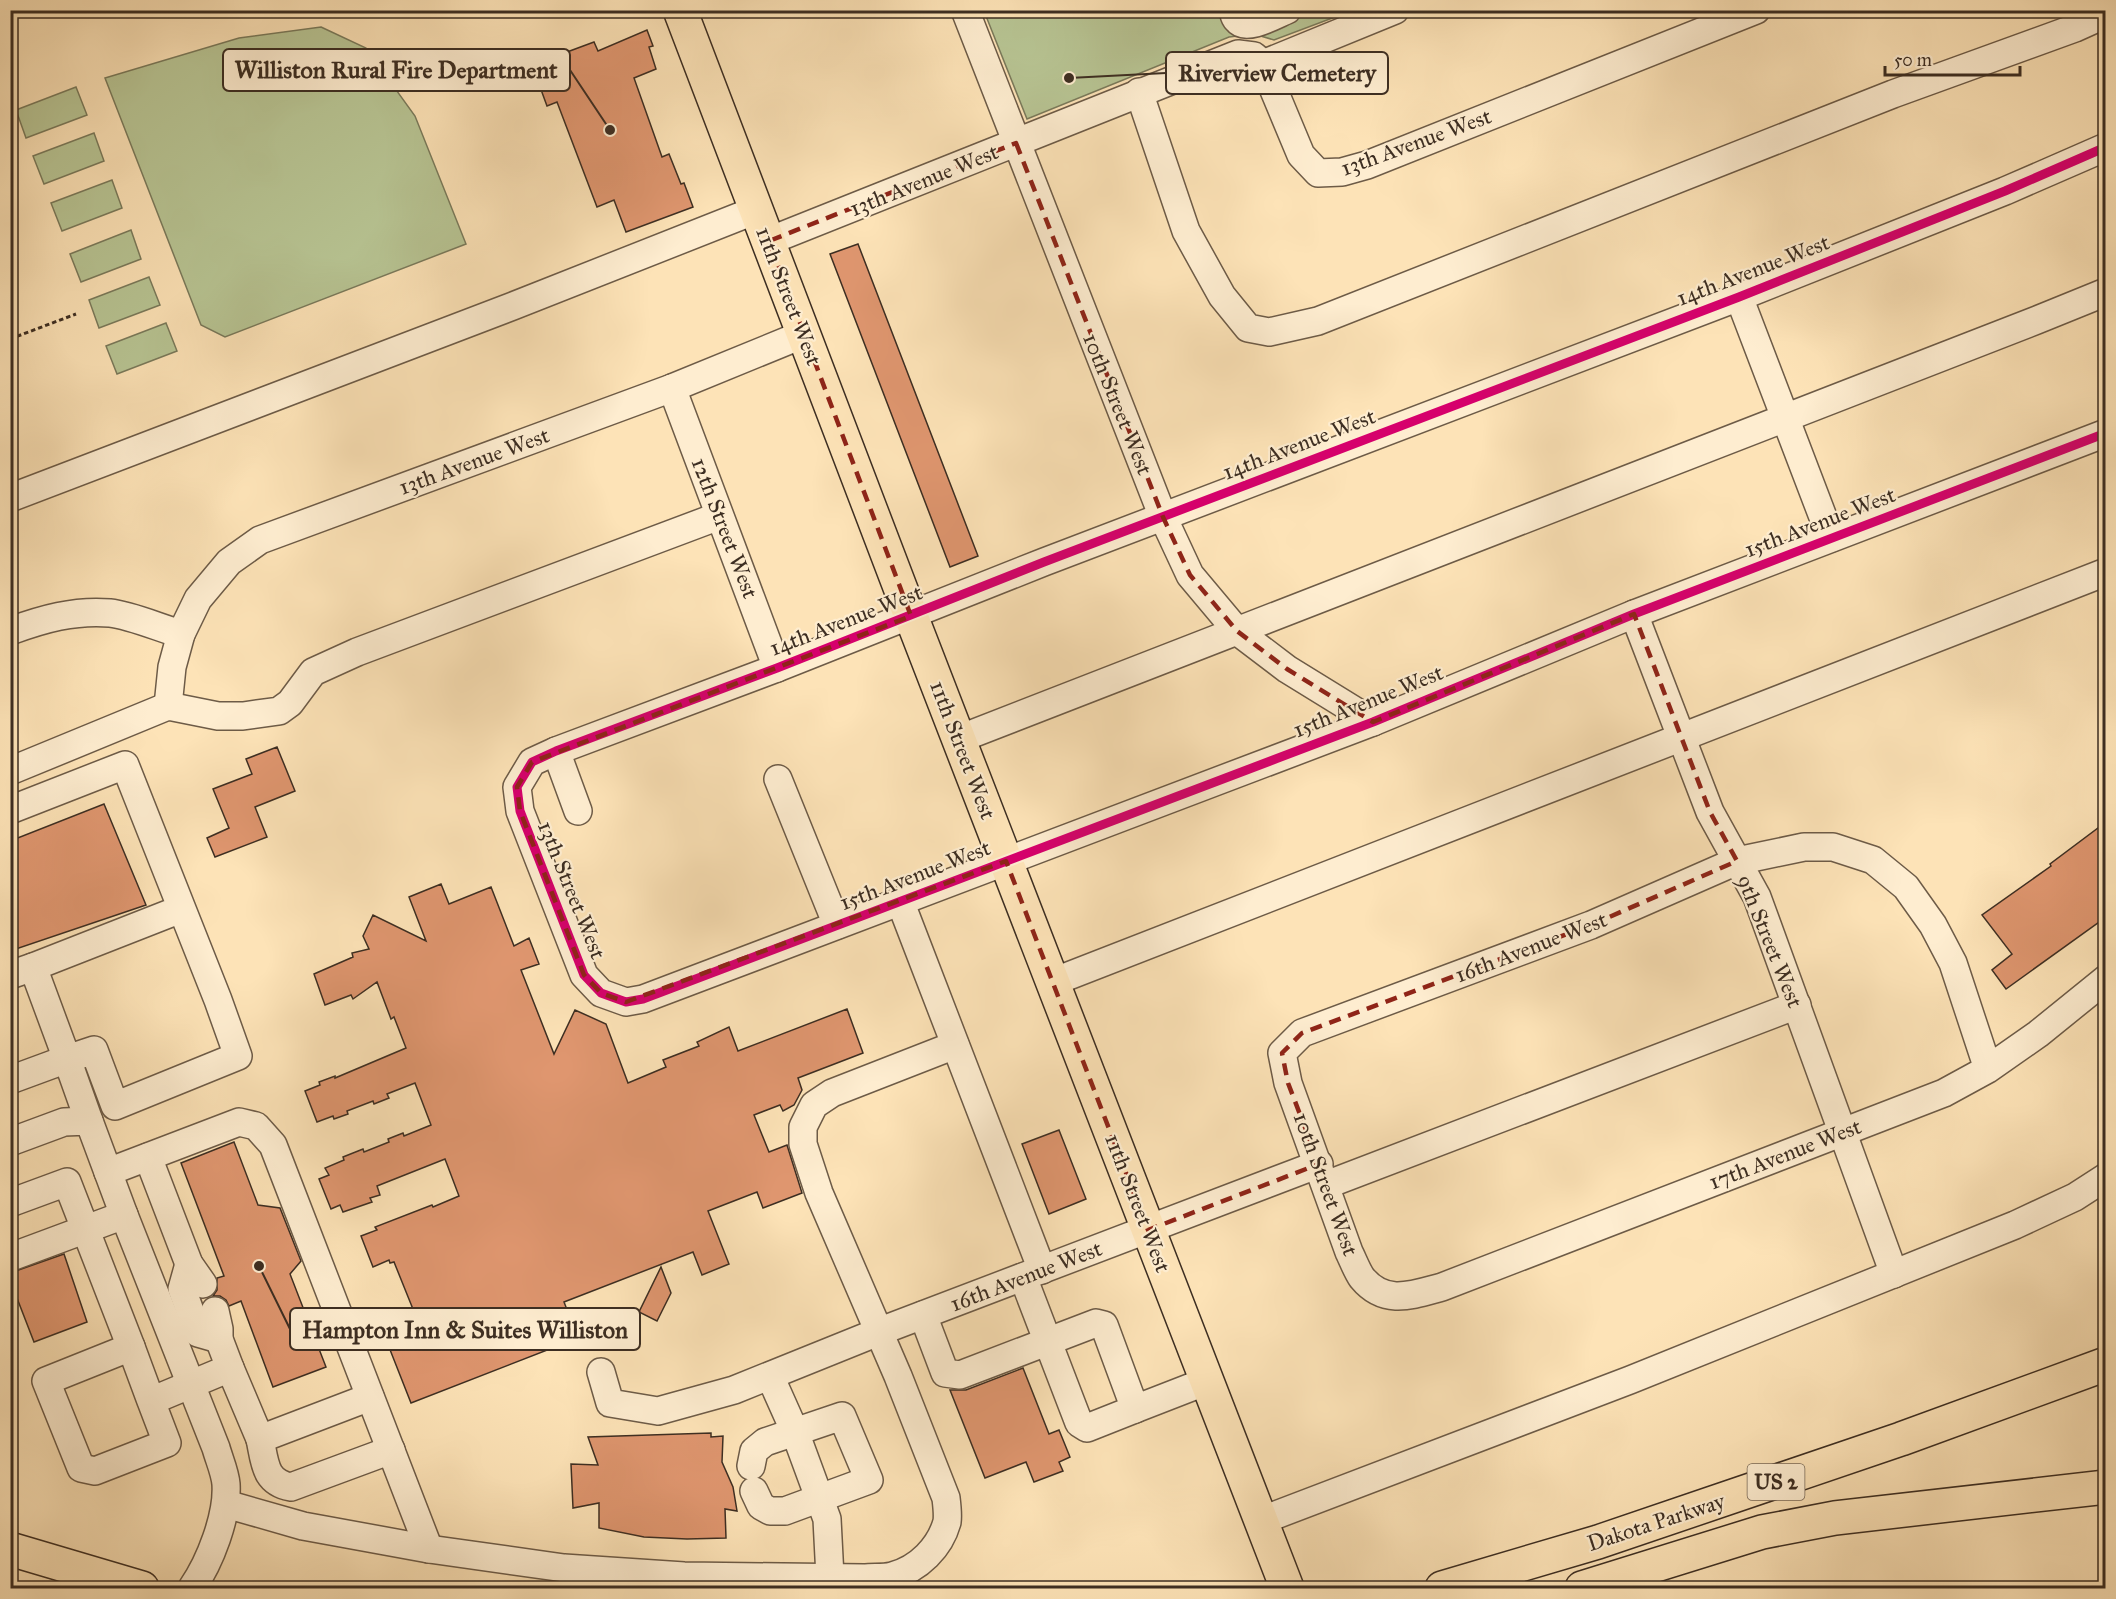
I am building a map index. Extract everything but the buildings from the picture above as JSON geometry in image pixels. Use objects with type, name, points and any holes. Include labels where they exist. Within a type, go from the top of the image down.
[{"type":"main road","name":"11th Street West","points":[[680,10],[958,739],[1287,1588]]},
{"type":"main road","name":"Dakota Parkway","points":[[1442,1588],[1620,1535],[1901,1439],[2106,1364]]},
{"type":"main road","name":"Dakota Parkway","points":[[1582,1588],[1762,1532],[1835,1518],[2106,1487]]},
{"type":"main road","points":[[10,1549],[142,1588]]},
{"type":"street","name":"10th Street West","points":[[964,10],[1163,517],[1190,575],[1237,631],[1287,669],[1373,722]]},
{"type":"street","points":[[1233,10],[1237,20],[1243,24],[1252,24],[1287,10]]},
{"type":"street","points":[[1263,64],[1395,10]]},
{"type":"street","name":"13th Avenue West","points":[[769,241],[1238,54],[1254,56],[1263,64],[1301,155],[1318,173],[1342,172],[1367,165],[1756,10]]},
{"type":"street","points":[[1139,92],[1186,231],[1222,296],[1248,328],[1269,332],[1318,321],[1893,94],[2075,28],[2106,14]]},
{"type":"street","name":"14th Avenue West","points":[[517,787],[532,762],[556,751],[911,616],[1044,561],[1739,297],[1994,195],[2106,147]]},
{"type":"street","points":[[10,498],[513,306],[756,210]]},
{"type":"street","points":[[958,739],[2106,292]]},
{"type":"street","points":[[1739,297],[1831,538]]},
{"type":"street","name":"13th Avenue West","points":[[168,706],[171,667],[181,634],[198,599],[229,562],[260,540],[672,388],[804,334]]},
{"type":"street","name":"12th Street West","points":[[672,388],[777,668]]},
{"type":"street","name":"15th Avenue West","points":[[643,999],[1373,722],[1634,614],[2106,433]]},
{"type":"street","points":[[10,771],[168,706],[218,716],[243,716],[279,711],[290,703],[313,672],[348,656],[719,516]]},
{"type":"street","points":[[1053,982],[2106,572]]},
{"type":"street","points":[[10,631],[71,613],[112,613],[181,634]]},
{"type":"street","name":"9th Street West","points":[[1634,614],[1710,812],[1757,897],[1894,1274]]},
{"type":"street","points":[[556,751],[578,811]]},
{"type":"street","points":[[10,810],[125,765],[219,1000],[238,1056],[115,1106],[94,1050],[10,1080]]},
{"type":"street","points":[[778,779],[837,925]]},
{"type":"street","name":"13th Street West","points":[[517,787],[520,811],[584,975],[601,993],[626,1002],[643,999]]},
{"type":"street","name":"16th Avenue West","points":[[1322,1025],[1591,925],[1737,861],[1804,847],[1833,847],[1872,860],[1906,886],[1933,925],[1953,963],[1988,1069]]},
{"type":"street","points":[[900,901],[955,1045],[1033,1274],[1048,1341],[1080,1423],[1087,1428],[1207,1381]]},
{"type":"street","points":[[181,909],[22,971],[67,1059],[124,1215],[216,1448],[226,1481],[226,1504],[205,1570],[192,1588]]},
{"type":"street","name":"17th Avenue West","points":[[1442,1287],[1944,1093],[1988,1069],[2038,1034],[2106,979]]},
{"type":"street","name":"16th Avenue West","points":[[601,1372],[610,1404],[658,1411],[734,1390],[878,1332],[1148,1230],[1322,1175],[1797,1005]]},
{"type":"street","name":"10th Street West","points":[[1322,1025],[1302,1033],[1282,1053],[1288,1083],[1349,1252],[1362,1278],[1380,1293],[1402,1298],[1442,1287]]},
{"type":"street","points":[[226,1504],[303,1526],[429,1549],[564,1568],[673,1576],[830,1577],[892,1576],[913,1567],[930,1555],[940,1538],[947,1520],[946,1498],[898,1376],[819,1192],[803,1144],[803,1127],[814,1105],[832,1093],[955,1045]]},
{"type":"street","points":[[10,1142],[64,1122],[89,1121]]},
{"type":"street","points":[[108,1172],[239,1122],[256,1126],[273,1145],[429,1549]]},
{"type":"street","points":[[148,1157],[196,1274],[182,1289],[198,1334],[219,1340]]},
{"type":"street","points":[[1260,1521],[1618,1384],[2025,1221],[2075,1197],[2106,1177]]},
{"type":"street","points":[[10,1203],[67,1182],[131,1347],[167,1443],[95,1471],[81,1468],[46,1381],[131,1347]]},
{"type":"street","points":[[10,1255],[11,1257],[124,1215]]},
{"type":"street","points":[[214,1311],[219,1329],[219,1340],[260,1439],[271,1478],[279,1485],[291,1487],[391,1450]]},
{"type":"street","points":[[923,1315],[945,1373],[960,1375],[1096,1323],[1104,1325],[1135,1409]]},
{"type":"street","points":[[151,1401],[230,1368]]},
{"type":"street","points":[[770,1376],[795,1432],[827,1519],[830,1577]]},
{"type":"street","points":[[260,1439],[370,1397]]},
{"type":"street","points":[[842,1416],[869,1480],[785,1512],[761,1506],[753,1479],[754,1451],[765,1442],[795,1432],[842,1416]]},
{"type":"path","points":[[10,339],[76,314]]},
{"type":"highlighted area","points":[[1016,143],[1163,517],[1190,575],[1237,631],[1287,669],[1373,722],[1634,614],[1710,812],[1737,861],[1591,925],[1302,1033],[1282,1053],[1288,1083],[1319,1164],[1148,1230],[1006,861],[626,1002],[601,993],[584,975],[520,811],[517,787],[532,762],[911,616],[769,241]]},
{"type":"green space","points":[[984,11],[1351,11],[1274,40],[1254,34],[1229,37],[1027,119]]},
{"type":"green space","points":[[321,27],[366,48],[415,116],[466,244],[225,337],[201,325],[105,78],[239,38]]},
{"type":"green space","points":[[76,87],[87,115],[26,138],[16,110]]},
{"type":"green space","points":[[94,133],[104,161],[44,184],[33,156]]},
{"type":"green space","points":[[112,180],[122,208],[62,231],[51,203]]},
{"type":"green space","points":[[131,230],[141,259],[81,282],[70,254]]},
{"type":"green space","points":[[149,277],[160,305],[99,328],[89,300]]},
{"type":"green space","points":[[166,323],[177,351],[117,374],[106,346]]},
{"type":"cycle path","points":[[2106,147],[2005,191],[1739,297],[556,751],[532,762],[517,787],[520,811],[584,975],[601,993],[626,1002],[643,999],[1373,722],[1634,614],[2106,433]]},
{"type":"place","name":"Riverview Cemetery","points":[[1069,78]]},
{"type":"place","name":"Williston Rural Fire Department","points":[[610,130]]},
{"type":"place","name":"Hampton Inn & Suites Williston","points":[[259,1266]]}]
